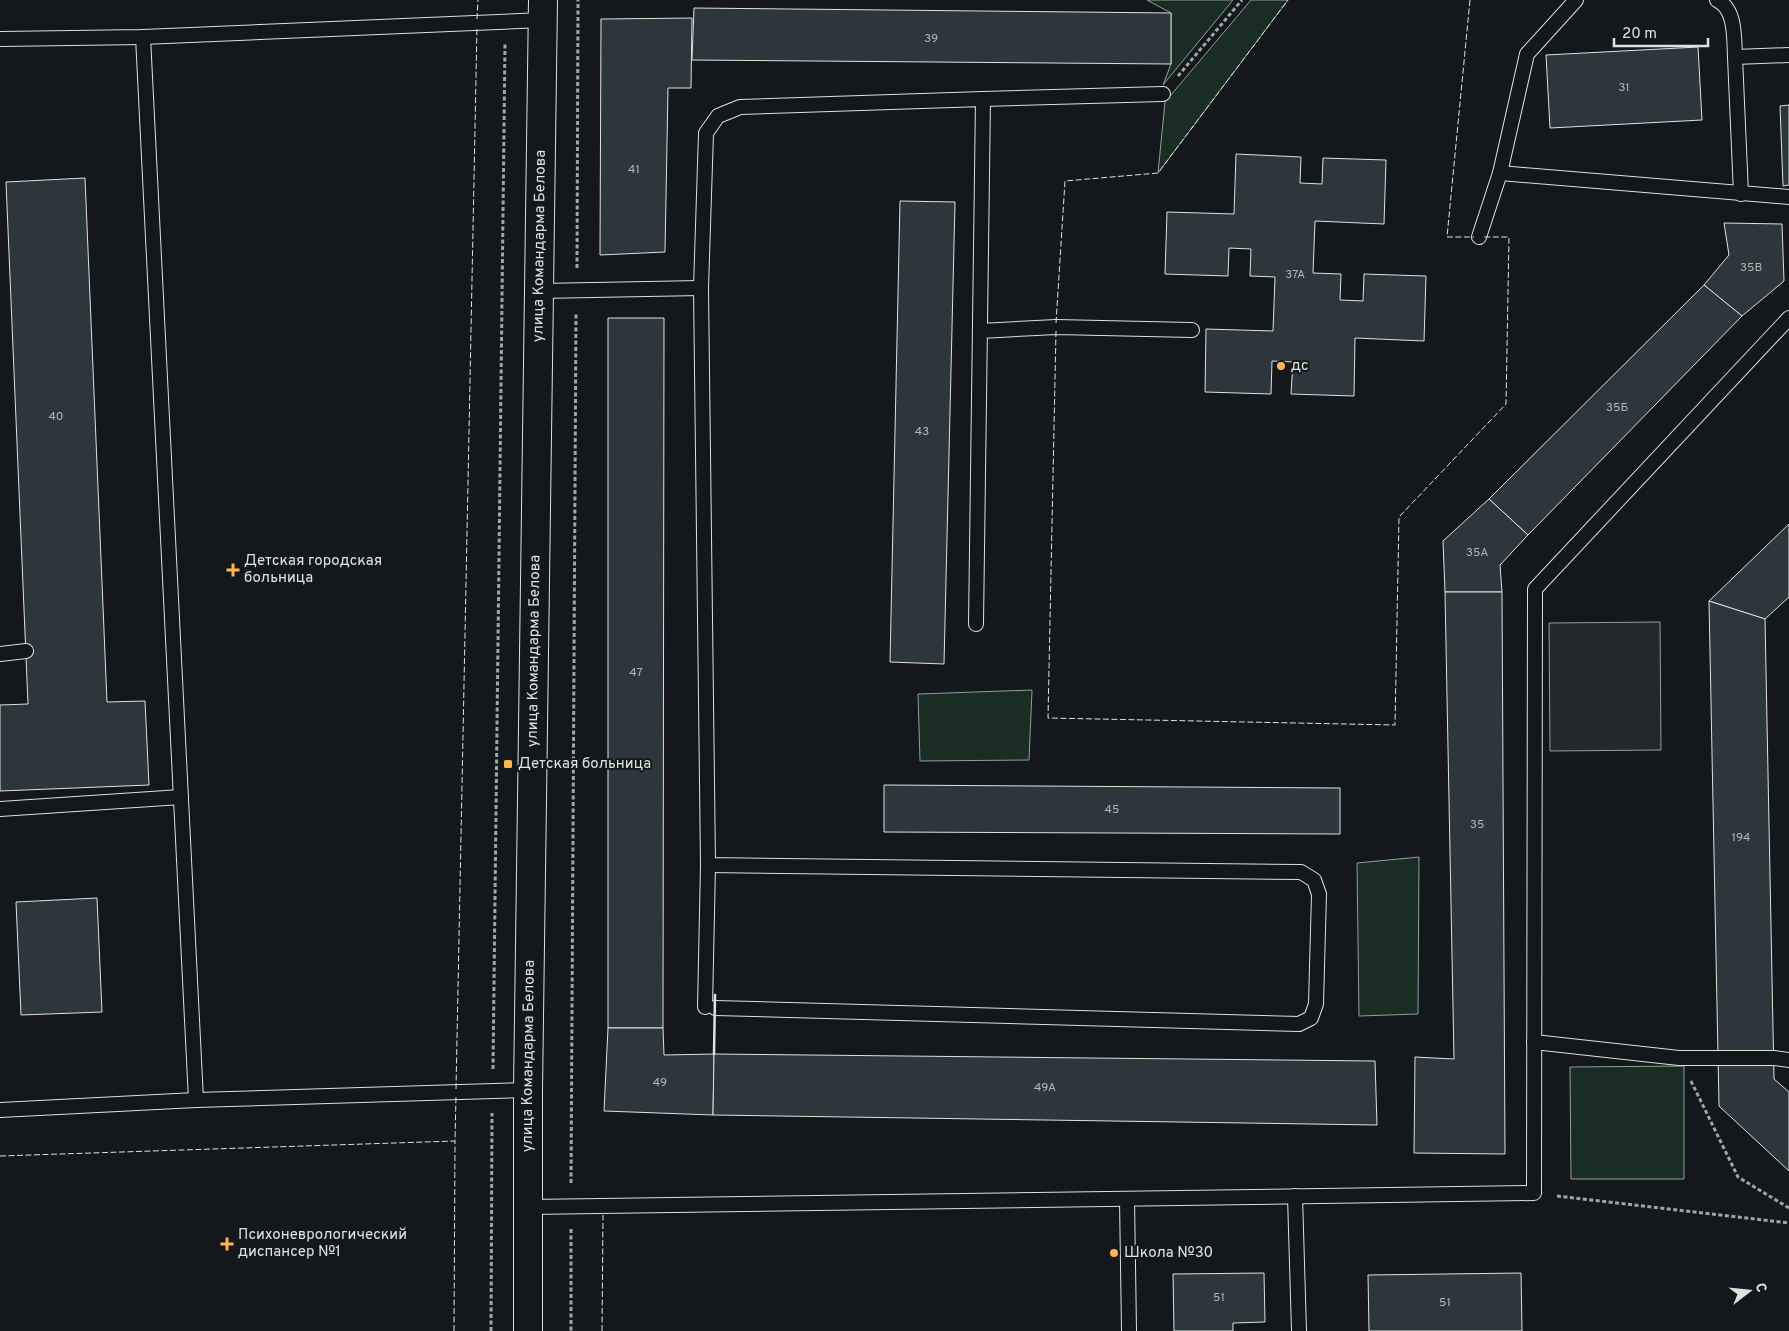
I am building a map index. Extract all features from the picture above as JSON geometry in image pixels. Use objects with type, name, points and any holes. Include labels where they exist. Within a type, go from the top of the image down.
[{"type":"main road","name":"улица Командарма Белова","points":[[528,1331],[528,1090],[543,10]]},
{"type":"lane","points":[[1478,236],[1500,173],[1527,54],[1576,0]]},
{"type":"lane","points":[[1717,0],[1724,3],[1732,20],[1741,194]]},
{"type":"lane","points":[[0,39],[142,37],[505,21],[543,10]]},
{"type":"lane","points":[[142,37],[196,1100]]},
{"type":"lane","points":[[1735,57],[1789,55]]},
{"type":"lane","points":[[708,865],[1301,872],[1314,880],[1319,894],[1316,1004],[1311,1018],[1299,1024],[710,1007],[708,865],[701,288],[706,133],[718,116],[740,108],[1163,94]]},
{"type":"lane","points":[[976,624],[982,99]]},
{"type":"lane","points":[[1500,173],[1789,198]]},
{"type":"lane","points":[[539,290],[701,288]]},
{"type":"lane","points":[[528,1207],[1534,1193],[1535,589],[1789,318]]},
{"type":"lane","points":[[980,332],[1056,327],[1192,330]]},
{"type":"lane","points":[[0,654],[26,651]]},
{"type":"lane","points":[[0,809],[181,798]]},
{"type":"lane","points":[[1534,1042],[1679,1058],[1789,1060]]},
{"type":"lane","points":[[0,1110],[196,1100],[528,1090]]},
{"type":"lane","points":[[1295,1196],[1299,1331]]},
{"type":"lane","points":[[1127,1198],[1129,1331]]},
{"type":"path","points":[[571,1331],[578,0]]},
{"type":"path","points":[[1163,94],[1242,0]]},
{"type":"path","points":[[492,1331],[492,1092],[505,21]]},
{"type":"path","points":[[1679,1058],[1738,1177],[1789,1208]]},
{"type":"path","points":[[1534,1193],[1789,1224]]},
{"type":"green space","points":[[1147,0],[1233,0],[1163,85],[1171,64],[1171,13]]},
{"type":"green space","points":[[1251,0],[1288,0],[1158,173],[1165,102]]},
{"type":"green space","points":[[1032,690],[1029,760],[920,761],[918,694]]},
{"type":"green space","points":[[1419,857],[1418,1014],[1359,1016],[1357,863]]},
{"type":"green space","points":[[1684,1066],[1684,1179],[1571,1179],[1570,1067]]},
{"type":"shaded area","points":[[1660,622],[1661,750],[1550,751],[1549,623]]},
{"type":"building","points":[[694,8],[1171,13],[1171,64],[692,60]]},
{"type":"building","points":[[692,18],[691,88],[668,88],[665,252],[600,255],[601,19]]},
{"type":"building","points":[[1698,47],[1702,120],[1550,128],[1546,55]]},
{"type":"building","points":[[1789,105],[1789,185],[1783,186],[1780,106]]},
{"type":"building","points":[[1236,154],[1301,157],[1300,183],[1322,184],[1323,158],[1386,160],[1384,224],[1315,221],[1313,273],[1341,274],[1340,300],[1363,301],[1364,274],[1426,276],[1424,341],[1355,338],[1354,396],[1291,394],[1293,362],[1272,361],[1271,394],[1205,392],[1206,329],[1273,331],[1275,277],[1250,276],[1251,249],[1229,248],[1228,276],[1165,274],[1167,212],[1234,214]]},
{"type":"building","points":[[85,178],[107,702],[145,701],[149,785],[0,791],[0,705],[28,704],[6,182]]},
{"type":"building","points":[[900,201],[955,202],[944,664],[890,662]]},
{"type":"building","points":[[1724,223],[1782,224],[1784,281],[1742,316],[1704,285],[1729,255]]},
{"type":"building","points":[[1704,285],[1742,316],[1528,535],[1489,499]]},
{"type":"building","points":[[608,318],[664,318],[663,1028],[608,1028]]},
{"type":"building","points":[[1489,499],[1528,535],[1500,565],[1502,592],[1445,592],[1443,541]]},
{"type":"building","points":[[1789,524],[1789,597],[1765,619],[1709,601]]},
{"type":"building","points":[[1445,592],[1502,592],[1505,1154],[1414,1153],[1415,1057],[1454,1059]]},
{"type":"building","points":[[1709,601],[1765,619],[1774,1079],[1789,1092],[1789,1171],[1719,1106]]},
{"type":"building","points":[[884,785],[1340,788],[1340,834],[884,832]]},
{"type":"building","points":[[97,898],[102,1012],[21,1015],[16,902]]},
{"type":"building","points":[[608,1028],[663,1028],[664,1055],[714,1054],[713,1115],[604,1111]]},
{"type":"building","points":[[714,1054],[1375,1061],[1377,1125],[713,1115]]},
{"type":"building","points":[[1264,1273],[1265,1322],[1233,1323],[1233,1331],[1174,1331],[1173,1274]]},
{"type":"building","points":[[1521,1273],[1522,1331],[1369,1331],[1368,1275]]},
{"type":"fence","points":[[477,19],[478,0]]},
{"type":"fence","points":[[1056,323],[1065,181],[1158,173],[1288,0]]},
{"type":"fence","points":[[1470,0],[1447,237],[1474,237]]},
{"type":"fence","points":[[456,1089],[477,27]]},
{"type":"fence","points":[[1056,331],[1048,718],[1395,725],[1399,517],[1506,404],[1509,237],[1482,237]]},
{"type":"fence","points":[[0,1156],[455,1141],[456,1096]]},
{"type":"fence","points":[[454,1331],[455,1141]]},
{"type":"fence","points":[[602,1331],[603,1215]]},
{"type":"wall","points":[[714,1054],[715,995]]},
{"type":"place","name":"дс","points":[[1281,366]]},
{"type":"place","name":"Детская городская больница","points":[[233,570]]},
{"type":"place","name":"Детская больница","points":[[508,764]]},
{"type":"place","name":"Психоневрологический диспансер №1","points":[[227,1244]]},
{"type":"place","name":"Школа №30","points":[[1114,1253]]}]
